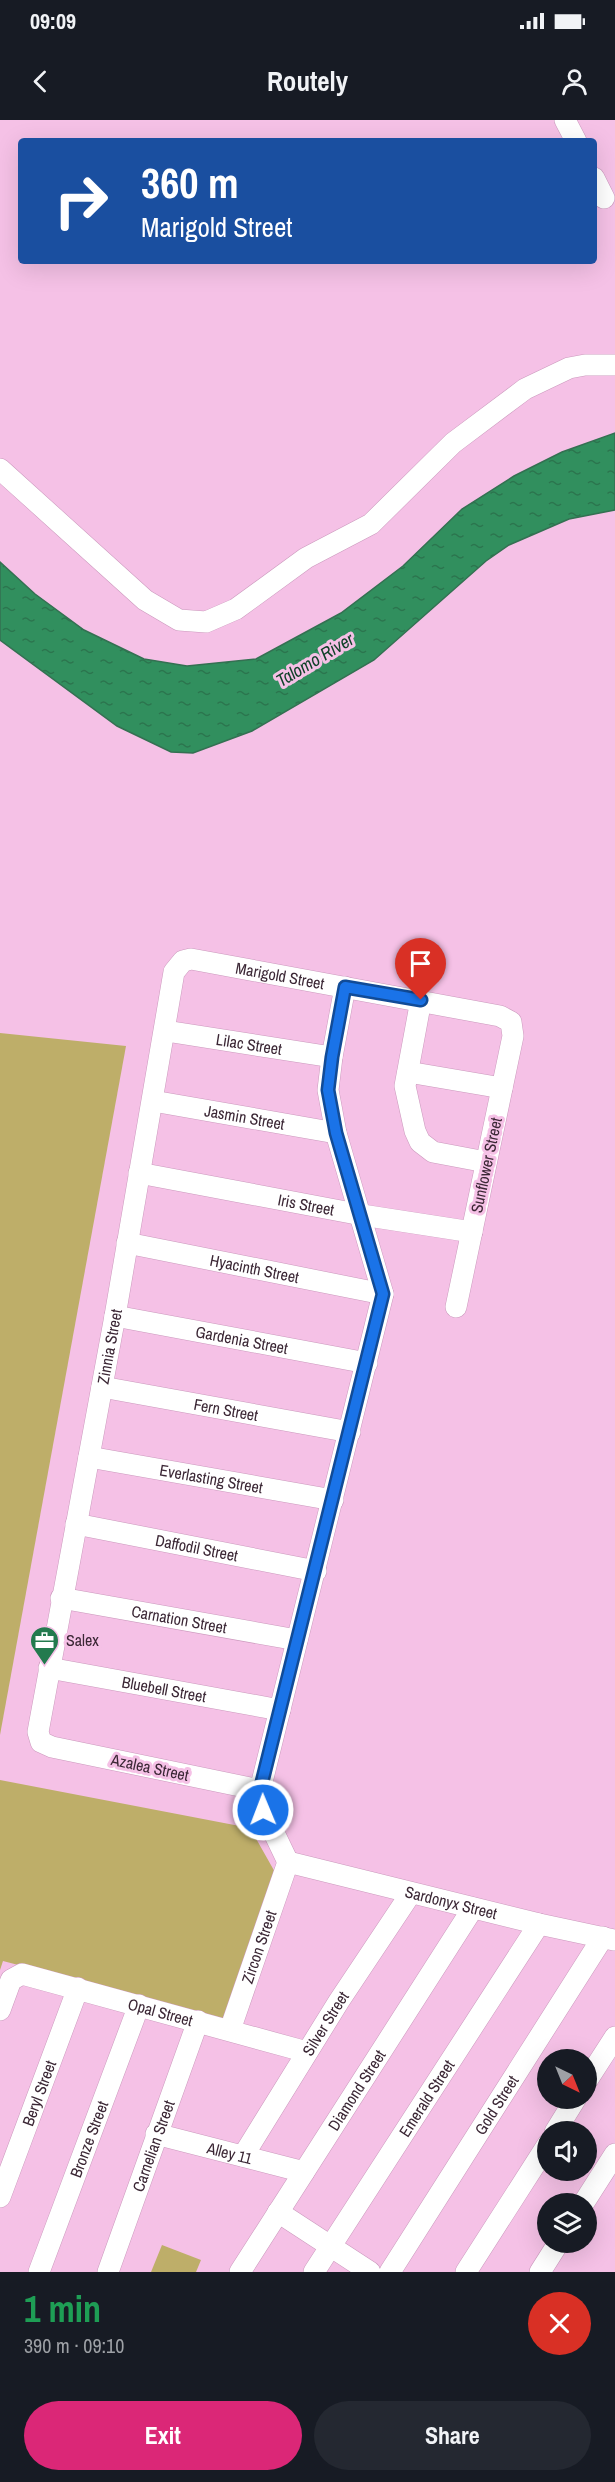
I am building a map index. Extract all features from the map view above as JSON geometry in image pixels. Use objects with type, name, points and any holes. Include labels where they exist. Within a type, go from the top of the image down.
[{"type":"street","points":[[565,120],[574,138]]},
{"type":"street","points":[[597,183],[604,198]]},
{"type":"street","points":[[0,469],[127,585],[164,613],[193,623],[206,622],[236,609],[306,558],[371,524],[446,449],[525,389],[569,368],[585,365],[615,365]]},
{"type":"street","name":"Marigold Street","points":[[191,959],[421,1000],[500,1016],[511,1022]]},
{"type":"street","name":"Zinnia Street","points":[[41,1742],[38,1732],[61,1598],[115,1316],[166,1031],[174,972],[183,962],[191,959]]},
{"type":"street","points":[[288,1862],[263,1810],[260,1790],[316,1572],[383,1294],[362,1215],[336,1133],[328,1090],[345,987]]},
{"type":"street","points":[[421,1000],[405,1095],[420,1142],[433,1152],[486,1162]]},
{"type":"street","name":"Sunflower Street","points":[[456,1308],[513,1036],[511,1022]]},
{"type":"street","name":"Lilac Street","points":[[166,1031],[332,1057]]},
{"type":"street","points":[[408,1072],[502,1089]]},
{"type":"street","name":"Jasmin Street","points":[[153,1101],[336,1133]]},
{"type":"street","name":"Iris Street","points":[[140,1173],[362,1215],[472,1232]]},
{"type":"street","name":"Hyacinth Street","points":[[127,1243],[383,1294]]},
{"type":"street","name":"Gardenia Street","points":[[115,1316],[367,1363]]},
{"type":"street","name":"Fern Street","points":[[102,1387],[350,1432]]},
{"type":"street","name":"Everlasting Street","points":[[89,1457],[333,1500]]},
{"type":"street","name":"Daffodil Street","points":[[76,1524],[316,1572]]},
{"type":"street","name":"Carnation Street","points":[[61,1598],[297,1640]]},
{"type":"street","name":"Bluebell Street","points":[[49,1668],[280,1710]]},
{"type":"street","name":"Azalea Street","points":[[41,1742],[52,1747],[260,1790]]},
{"type":"street","name":"Sardonyx Street","points":[[288,1862],[609,1939]]},
{"type":"street","name":"Zircon Street","points":[[230,2030],[288,1862]]},
{"type":"street","name":"Silver Street","points":[[243,2156],[307,2052],[411,1893]]},
{"type":"street","name":"Diamond Street","points":[[240,2272],[473,1908]]},
{"type":"street","name":"Emerald Street","points":[[314,2272],[539,1924]]},
{"type":"street","name":"Gold Street","points":[[390,2272],[609,1939]]},
{"type":"street","name":"Opal Street","points":[[0,2010],[14,1976],[22,1974],[307,2052]]},
{"type":"street","name":"Beryl Street","points":[[0,2197],[78,1988]]},
{"type":"street","name":"Bronze Street","points":[[39,2272],[139,2005]]},
{"type":"street","name":"Carnelian Street","points":[[108,2272],[198,2021]]},
{"type":"street","points":[[597,2065],[615,2037]]},
{"type":"street","name":"Alley 11","points":[[156,2134],[304,2172]]},
{"type":"street","points":[[591,2193],[615,2154]]},
{"type":"street","points":[[466,2272],[537,2161]]},
{"type":"street","points":[[278,2212],[369,2272]]},
{"type":"street","points":[[540,2272],[552,2253]]},
{"type":"shaded area","points":[[0,1033],[126,1046],[0,1735]]},
{"type":"shaded area","points":[[0,1780],[250,1828],[276,1874],[228,2020],[3,1961],[0,1970]]},
{"type":"shaded area","points":[[162,2245],[201,2260],[196,2272],[151,2272]]},
{"type":"water","name":"Talomo River","points":[[615,433],[615,510],[569,519],[509,545],[486,561],[374,660],[252,731],[193,753],[171,752],[117,726],[0,640],[0,562],[35,594],[84,630],[144,659],[187,666],[256,659],[341,613],[403,566],[462,509],[514,476],[562,452]]},
{"type":"place","name":"Salex","points":[[45,1666]]},
{"type":"route","points":[[263,1810],[260,1790],[382,1306],[383,1294],[362,1215],[336,1133],[328,1090],[345,987],[421,1000]]}]
